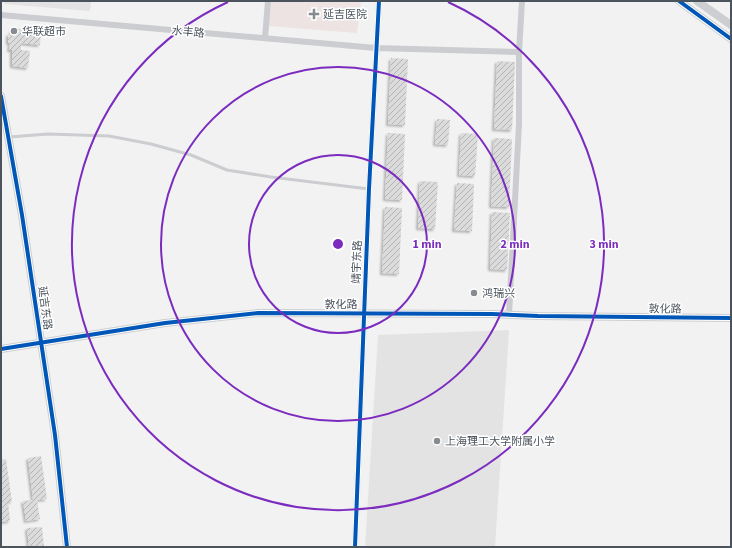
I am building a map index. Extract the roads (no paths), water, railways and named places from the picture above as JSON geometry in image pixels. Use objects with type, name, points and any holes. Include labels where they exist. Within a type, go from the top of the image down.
[{"type":"street","points":[[265,38],[268,1]]},
{"type":"street","name":"靖宇东路","points":[[355,547],[369,189],[379,1]]},
{"type":"street","points":[[509,315],[520,124],[519,52],[522,1]]},
{"type":"street","points":[[679,1],[731,40]]},
{"type":"street","points":[[697,1],[731,25]]},
{"type":"street","name":"水丰路","points":[[1,15],[376,48],[519,52]]},
{"type":"street","name":"延吉东路","points":[[1,96],[22,215],[55,435],[67,547]]},
{"type":"street","name":"敦化路","points":[[1,349],[165,323],[236,314],[258,313],[731,318]]},
{"type":"lane","points":[[8,137],[48,134],[109,136],[171,149],[191,155],[227,170],[369,189]]},
{"type":"place","name":"延吉医院","points":[[314,14]]},
{"type":"place","name":"华联超市","points":[[14,31]]},
{"type":"place","name":"鸿瑞兴","points":[[474,293]]},
{"type":"place","name":"上海理工大学附属小学","points":[[437,441]]}]
